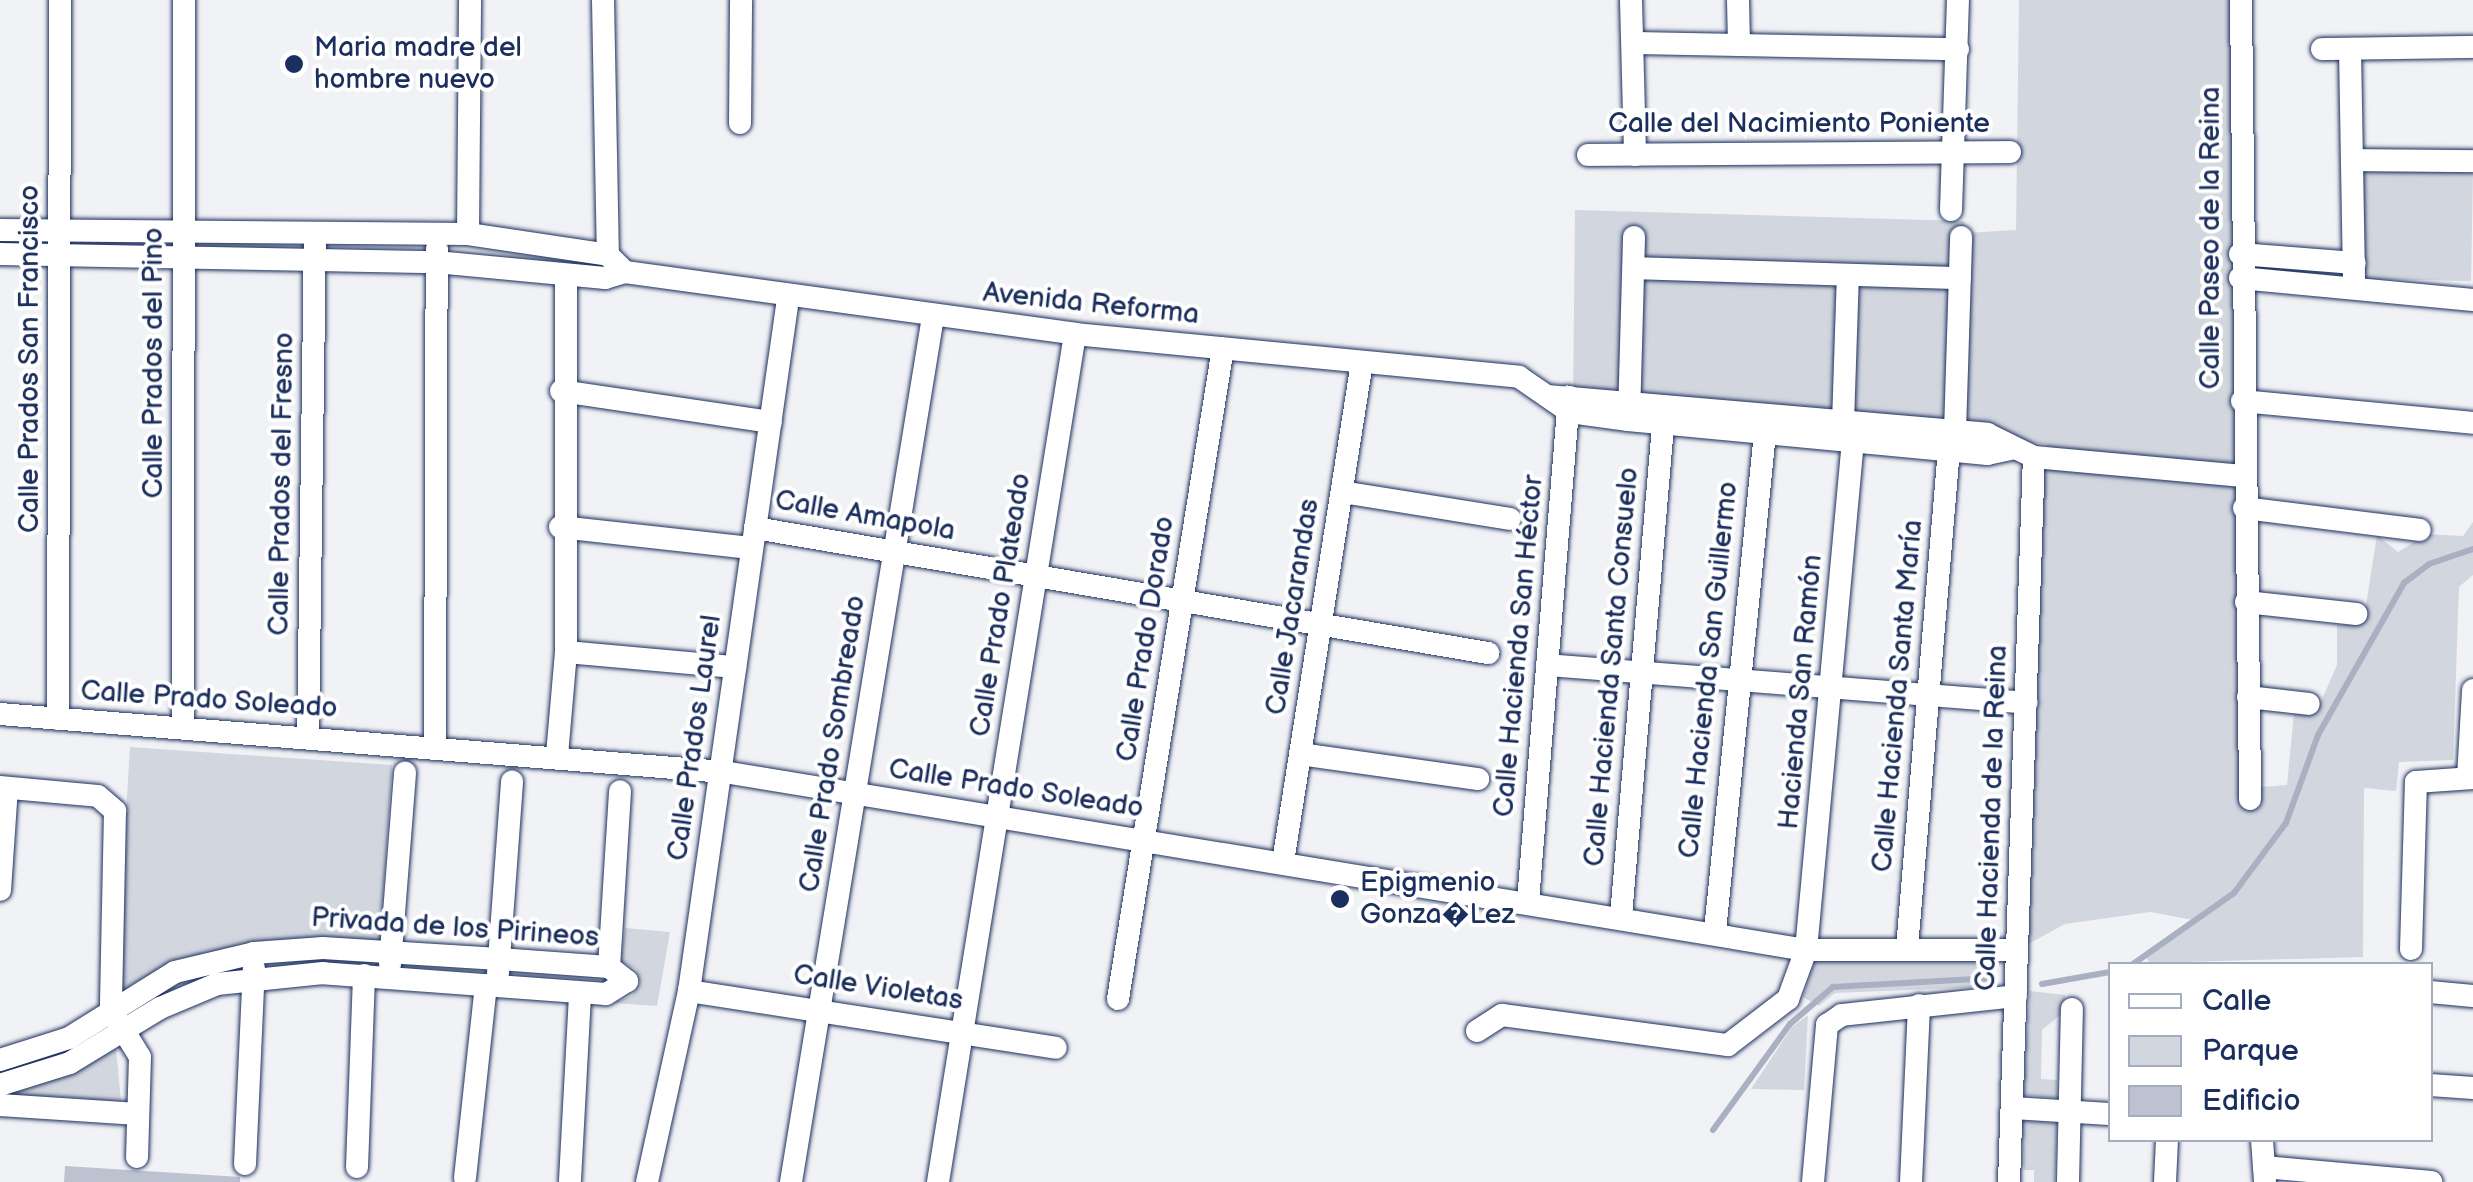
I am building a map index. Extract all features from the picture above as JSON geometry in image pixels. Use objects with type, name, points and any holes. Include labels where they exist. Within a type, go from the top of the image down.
[{"type":"street","name":"Calle Prados San Francisco","points":[[58,719],[60,0]]},
{"type":"street","name":"Calle Prados del Pino","points":[[184,0],[184,725]]},
{"type":"street","points":[[468,234],[470,0]]},
{"type":"street","points":[[602,0],[608,255],[625,272]]},
{"type":"street","points":[[740,123],[741,0]]},
{"type":"street","points":[[1631,0],[1635,156]]},
{"type":"street","points":[[1738,0],[1739,45]]},
{"type":"street","points":[[1950,210],[1958,0]]},
{"type":"street","name":"Calle Paseo de la Reina","points":[[2240,0],[2240,278],[2250,800]]},
{"type":"street","points":[[1634,43],[1958,50]]},
{"type":"street","points":[[2322,49],[2473,47]]},
{"type":"street","points":[[2350,50],[2354,288]]},
{"type":"street","name":"Calle del Nacimiento Poniente","points":[[1588,155],[2010,152]]},
{"type":"street","points":[[2354,160],[2473,161]]},
{"type":"street","name":"Avenida Reforma","points":[[0,230],[60,230],[316,259],[436,262],[566,274],[625,272],[788,299],[1075,334],[1519,378],[1562,401],[1629,411],[1952,441],[2010,449],[2034,457],[2244,476]]},
{"type":"street","name":"Avenida Reforma","points":[[0,254],[60,256],[314,233],[437,233],[608,255]]},
{"type":"street","name":"Calle Prados del Fresno","points":[[308,737],[314,233]]},
{"type":"street","points":[[435,746],[437,233]]},
{"type":"street","points":[[1629,411],[1634,237]]},
{"type":"street","name":"Calle Hacienda Santa María","points":[[1907,948],[1952,441],[1961,237]]},
{"type":"street","points":[[2240,254],[2355,263]]},
{"type":"street","points":[[1634,268],[1960,278]]},
{"type":"street","points":[[557,756],[566,652],[560,527],[566,274]]},
{"type":"street","name":"Hacienda San Ramón","points":[[1477,1032],[1502,1015],[1728,1045],[1788,999],[1806,950],[1833,688],[1848,432],[1848,275]]},
{"type":"street","points":[[2240,278],[2473,300]]},
{"type":"street","name":"Calle Prados Laurel","points":[[647,1182],[689,991],[724,772],[735,667],[788,299]]},
{"type":"street","name":"Calle Prado Sombreado","points":[[791,1182],[934,316]]},
{"type":"street","name":"Calle Prado Plateado","points":[[938,1182],[1075,334]]},
{"type":"street","name":"Calle Prado Dorado","points":[[1118,999],[1223,348]]},
{"type":"street","name":"Calle Jacarandas","points":[[1284,862],[1362,362]]},
{"type":"street","points":[[561,391],[770,422]]},
{"type":"street","points":[[2242,400],[2473,422]]},
{"type":"street","name":"Calle Hacienda San Héctor","points":[[1528,902],[1562,401]]},
{"type":"street","name":"Avenida Reforma","points":[[1629,411],[1663,423],[1766,426]]},
{"type":"street","name":"Calle Hacienda Santa Consuelo","points":[[1621,916],[1663,423]]},
{"type":"street","name":"Calle Hacienda San Guillermo","points":[[1715,932],[1736,680],[1766,426]]},
{"type":"street","name":"Calle Hacienda de la Reina","points":[[2010,1182],[2034,457]]},
{"type":"street","points":[[1342,492],[1510,519]]},
{"type":"street","points":[[2244,508],[2420,530]]},
{"type":"street","name":"Calle Amapola","points":[[560,527],[753,538],[895,552],[1488,653]]},
{"type":"street","points":[[2246,602],[2356,614]]},
{"type":"street","points":[[566,652],[735,667]]},
{"type":"street","points":[[1547,665],[2026,703]]},
{"type":"street","points":[[2411,949],[2416,782],[2470,778],[2473,690]]},
{"type":"street","points":[[2248,697],[2309,704]]},
{"type":"street","name":"Calle Prado Soleado","points":[[0,714],[184,725],[724,772],[1621,916],[1806,950],[2017,950]]},
{"type":"street","points":[[1300,754],[1478,779]]},
{"type":"street","points":[[389,977],[404,773]]},
{"type":"street","points":[[465,1178],[499,958],[512,782]]},
{"type":"street","points":[[0,890],[3,787],[98,796],[115,812],[111,1010],[140,1057],[137,1157]]},
{"type":"street","points":[[609,968],[620,791]]},
{"type":"street","name":"Privada de los Pirineos","points":[[0,1060],[69,1038],[176,972],[254,953],[390,952],[499,958],[609,968],[623,973],[623,989],[580,993],[389,977],[255,979],[183,996],[70,1063],[0,1085]]},
{"type":"street","points":[[245,1164],[254,953]]},
{"type":"street","points":[[357,1167],[364,976]]},
{"type":"street","name":"Calle Violetas","points":[[689,991],[820,1008],[1056,1048]]},
{"type":"street","points":[[2433,992],[2473,996]]},
{"type":"street","points":[[570,1180],[580,993]]},
{"type":"street","points":[[1813,1182],[1827,1025],[1842,1015],[2016,996]]},
{"type":"street","points":[[1911,1182],[1919,1005]]},
{"type":"street","points":[[2068,1182],[2072,1008]]},
{"type":"street","points":[[2433,1085],[2473,1088]]},
{"type":"street","points":[[0,1105],[138,1114]]},
{"type":"street","points":[[2012,1108],[2108,1114]]},
{"type":"street","points":[[2165,1182],[2167,1142]]},
{"type":"street","points":[[2262,1142],[2264,1174],[2431,1182]]},
{"type":"green space","points":[[2019,0],[2241,0],[2243,806],[2261,802],[2261,787],[2287,785],[2294,713],[2316,713],[2337,665],[2337,625],[2363,624],[2377,535],[2398,552],[2427,534],[2463,536],[2473,522],[2473,575],[2459,587],[2453,760],[2399,762],[2396,791],[2364,788],[2363,957],[2149,962],[2143,954],[2193,920],[2150,912],[2065,924],[2017,950],[2034,457],[2048,458],[2047,444],[1573,404],[1575,210],[1964,221],[1966,233],[2016,230]]},
{"type":"green space","points":[[2364,169],[2473,171],[2471,281],[2362,279]]},
{"type":"green space","points":[[130,747],[392,765],[380,941],[164,968],[115,997]]},
{"type":"green space","points":[[625,928],[670,932],[657,1006],[612,1003],[632,996],[640,983],[636,969],[621,961]]},
{"type":"green space","points":[[1984,958],[1996,974],[1983,987],[1835,993],[1819,1006],[1803,997],[1815,961]]},
{"type":"green space","points":[[2030,991],[2065,995],[2064,1012],[2042,1030],[2041,1079],[2057,1080],[2057,1098],[2023,1095]]},
{"type":"green space","points":[[1808,1015],[1804,1090],[1751,1089],[1792,1027]]},
{"type":"green space","points":[[116,1048],[121,1101],[0,1096],[79,1069]]},
{"type":"green space","points":[[2022,1121],[2057,1123],[2055,1182],[2034,1182],[2034,1170],[2024,1170]]},
{"type":"building","points":[[65,1166],[240,1177],[240,1182],[64,1182]]},
{"type":"waterway","points":[[2136,962],[2234,893],[2286,823],[2318,735],[2404,583],[2429,564],[2473,549]]},
{"type":"waterway","points":[[2042,984],[2108,972]]},
{"type":"waterway","points":[[1713,1130],[1790,1024],[1833,987],[1993,978]]},
{"type":"place","name":"Maria madre del hombre nuevo","points":[[294,64]]},
{"type":"place","name":"Epigmenio Gonza�Lez","points":[[1340,899]]}]
